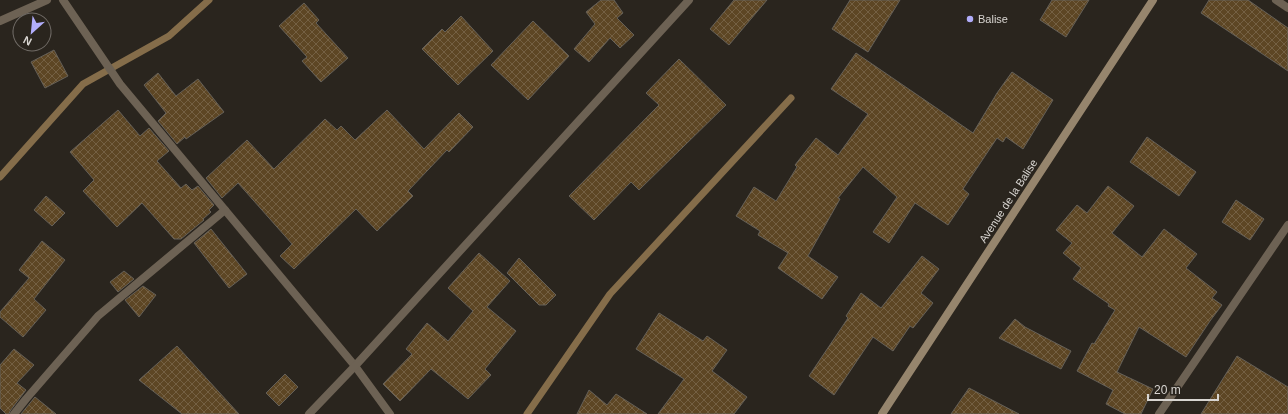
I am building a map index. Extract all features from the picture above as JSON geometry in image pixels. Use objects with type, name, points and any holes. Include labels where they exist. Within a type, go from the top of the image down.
[{"type":"street","points":[[0,21],[47,0]]},
{"type":"street","points":[[63,0],[120,84],[355,366],[390,414]]},
{"type":"street","points":[[309,414],[355,366],[689,0]]},
{"type":"street","name":"Avenue de la Balise","points":[[882,414],[1153,0]]},
{"type":"street","points":[[1276,0],[1288,8]]},
{"type":"street","points":[[14,414],[98,316],[225,210]]},
{"type":"street","points":[[1159,414],[1288,225]]},
{"type":"building","points":[[601,0],[614,0],[623,13],[617,18],[634,35],[620,48],[610,38],[589,62],[574,49],[595,24],[586,12]]},
{"type":"building","points":[[734,0],[767,0],[729,45],[710,29]]},
{"type":"building","points":[[850,0],[900,0],[868,52],[832,29]]},
{"type":"building","points":[[1052,0],[1089,0],[1066,37],[1040,20]]},
{"type":"building","points":[[1209,0],[1248,0],[1288,28],[1288,71],[1201,13]]},
{"type":"building","points":[[304,3],[319,20],[316,23],[348,58],[321,82],[302,61],[307,57],[279,26]]},
{"type":"building","points":[[461,16],[493,51],[458,85],[422,49],[442,29],[445,32]]},
{"type":"building","points":[[533,21],[569,56],[528,100],[491,65]]},
{"type":"building","points":[[54,50],[68,76],[45,88],[31,62]]},
{"type":"building","points":[[856,53],[973,133],[997,93],[1012,72],[1053,100],[1023,149],[1006,137],[1003,142],[997,138],[963,189],[969,194],[948,225],[915,203],[889,243],[873,232],[897,197],[863,167],[838,198],[840,199],[808,256],[838,277],[822,299],[778,268],[788,253],[758,235],[760,231],[736,216],[754,187],[776,201],[797,167],[795,165],[816,138],[838,155],[868,114],[831,89]]},
{"type":"building","points":[[679,59],[726,105],[639,190],[631,182],[594,220],[569,196],[659,105],[646,93]]},
{"type":"building","points":[[158,73],[176,96],[198,79],[224,112],[186,139],[185,137],[177,144],[158,121],[166,113],[144,85]]},
{"type":"building","points":[[118,110],[140,136],[149,128],[169,151],[157,161],[181,188],[186,184],[192,190],[198,186],[214,205],[209,210],[211,212],[203,219],[204,220],[181,239],[174,239],[142,203],[117,227],[83,191],[94,180],[70,152]]},
{"type":"building","points":[[387,110],[424,149],[459,113],[473,127],[449,152],[447,150],[408,191],[413,196],[377,231],[356,209],[294,269],[280,256],[292,244],[238,183],[222,198],[206,178],[247,140],[274,169],[325,119],[337,130],[341,126],[355,140]]},
{"type":"building","points":[[1147,137],[1196,172],[1179,196],[1130,162]]},
{"type":"building","points":[[1108,186],[1134,206],[1112,233],[1142,257],[1164,229],[1197,254],[1186,268],[1217,292],[1212,298],[1222,305],[1186,357],[1139,327],[1117,372],[1153,389],[1141,414],[1125,414],[1106,404],[1113,390],[1077,371],[1092,343],[1094,344],[1115,310],[1108,306],[1109,304],[1073,279],[1081,268],[1063,253],[1072,243],[1056,230],[1077,205],[1087,213]]},
{"type":"building","points":[[46,196],[65,213],[52,226],[34,210]]},
{"type":"building","points":[[1236,200],[1264,219],[1250,240],[1222,222]]},
{"type":"building","points":[[211,229],[247,274],[229,288],[194,243]]},
{"type":"building","points":[[42,241],[65,260],[34,299],[46,310],[23,337],[0,317],[0,312],[29,278],[19,270]]},
{"type":"building","points":[[479,253],[510,281],[487,307],[516,331],[485,369],[491,375],[468,399],[431,369],[400,401],[383,384],[412,354],[406,349],[427,323],[448,341],[473,311],[448,288]]},
{"type":"building","points":[[922,256],[939,269],[921,293],[933,303],[913,328],[910,326],[893,351],[873,337],[834,395],[809,376],[848,318],[846,316],[861,293],[881,308]]},
{"type":"building","points":[[519,258],[556,295],[546,305],[539,305],[507,273]]},
{"type":"building","points":[[124,271],[134,279],[118,292],[110,282]]},
{"type":"building","points":[[143,286],[156,295],[139,317],[125,300]]},
{"type":"building","points":[[659,313],[703,341],[707,336],[727,350],[712,371],[747,397],[734,414],[658,414],[684,379],[636,349]]},
{"type":"building","points":[[1015,319],[1025,327],[1071,351],[1061,369],[999,338]]},
{"type":"building","points":[[177,346],[239,414],[182,414],[139,380]]},
{"type":"building","points":[[14,349],[34,365],[17,383],[26,390],[9,414],[6,414],[0,408],[0,365]]},
{"type":"building","points":[[1237,356],[1288,387],[1288,414],[1201,414]]},
{"type":"building","points":[[285,374],[298,387],[279,406],[266,393]]},
{"type":"building","points":[[969,388],[1019,414],[951,414]]},
{"type":"building","points":[[589,390],[607,405],[616,394],[647,414],[577,414]]},
{"type":"building","points":[[35,397],[56,414],[21,414]]},
{"type":"waterway","points":[[0,177],[83,84],[169,36],[209,0]]},
{"type":"waterway","points":[[527,414],[610,294],[791,98]]},
{"type":"place","name":"Balise","points":[[970,19]]}]
